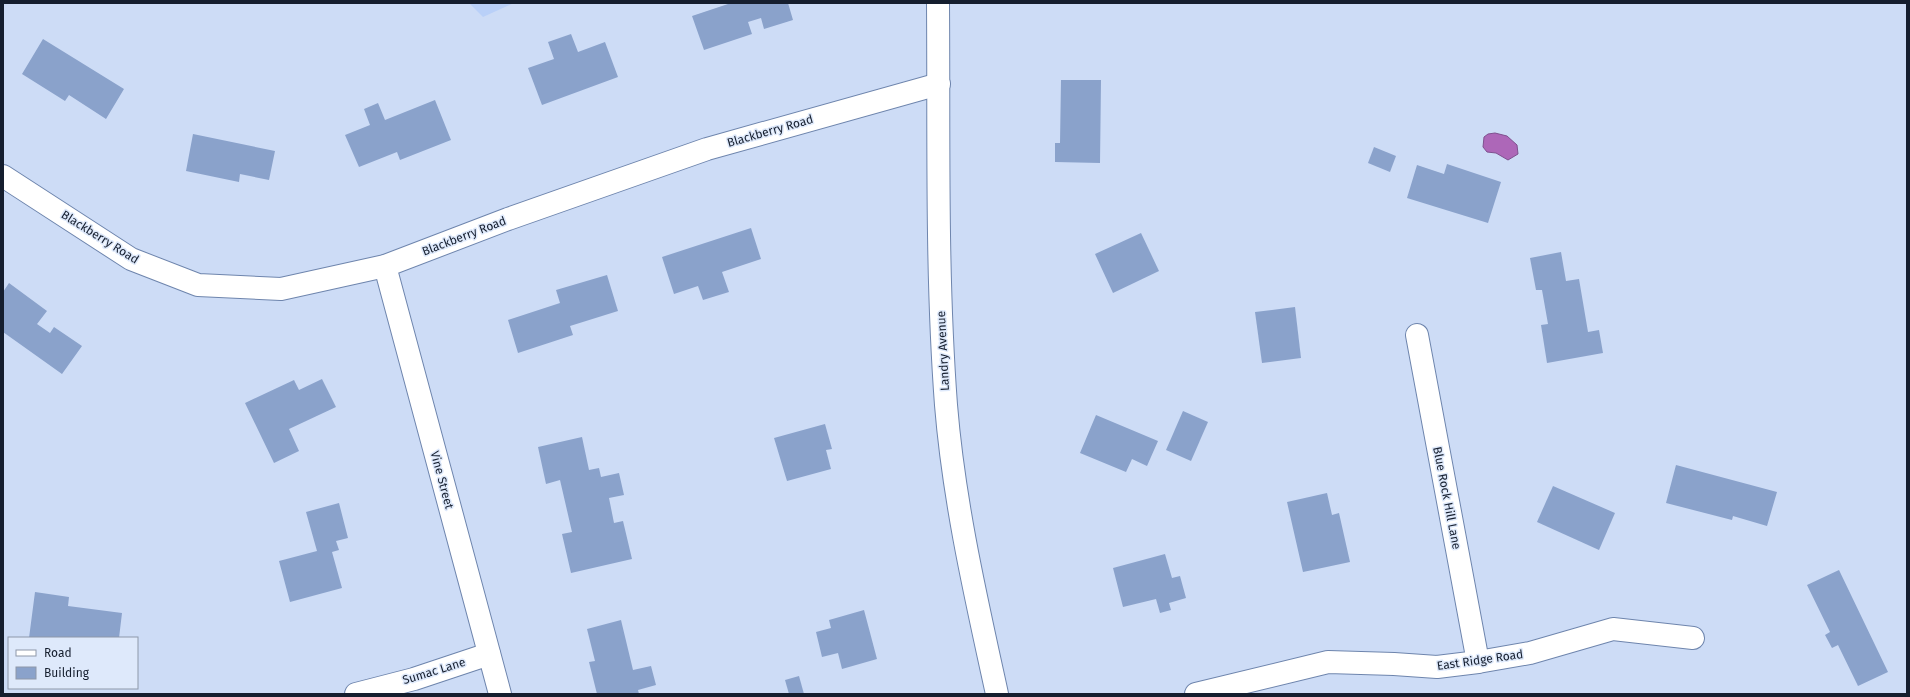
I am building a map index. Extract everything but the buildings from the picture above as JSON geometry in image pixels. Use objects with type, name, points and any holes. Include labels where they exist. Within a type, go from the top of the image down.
[{"type":"street","name":"Landry Avenue","points":[[938,3],[939,283],[946,406],[961,523],[997,694]]},
{"type":"street","name":"Blackberry Road","points":[[3,176],[131,259],[198,285],[281,289],[385,266],[508,219],[707,149],[938,84]]},
{"type":"street","name":"Vine Street","points":[[385,266],[500,694]]},
{"type":"street","name":"Blue Rock Hill Lane","points":[[1417,335],[1478,662]]},
{"type":"street","name":"East Ridge Road","points":[[1196,694],[1328,662],[1436,667],[1530,654],[1614,629],[1693,638]]},
{"type":"street","name":"Sumac Lane","points":[[356,694],[414,678],[489,654]]},
{"type":"shaded area","points":[[469,3],[514,3],[483,17]]},
{"type":"shaded area","points":[[1495,133],[1507,136],[1517,145],[1518,154],[1508,160],[1496,153],[1487,152],[1483,147],[1484,137],[1488,134]]}]
